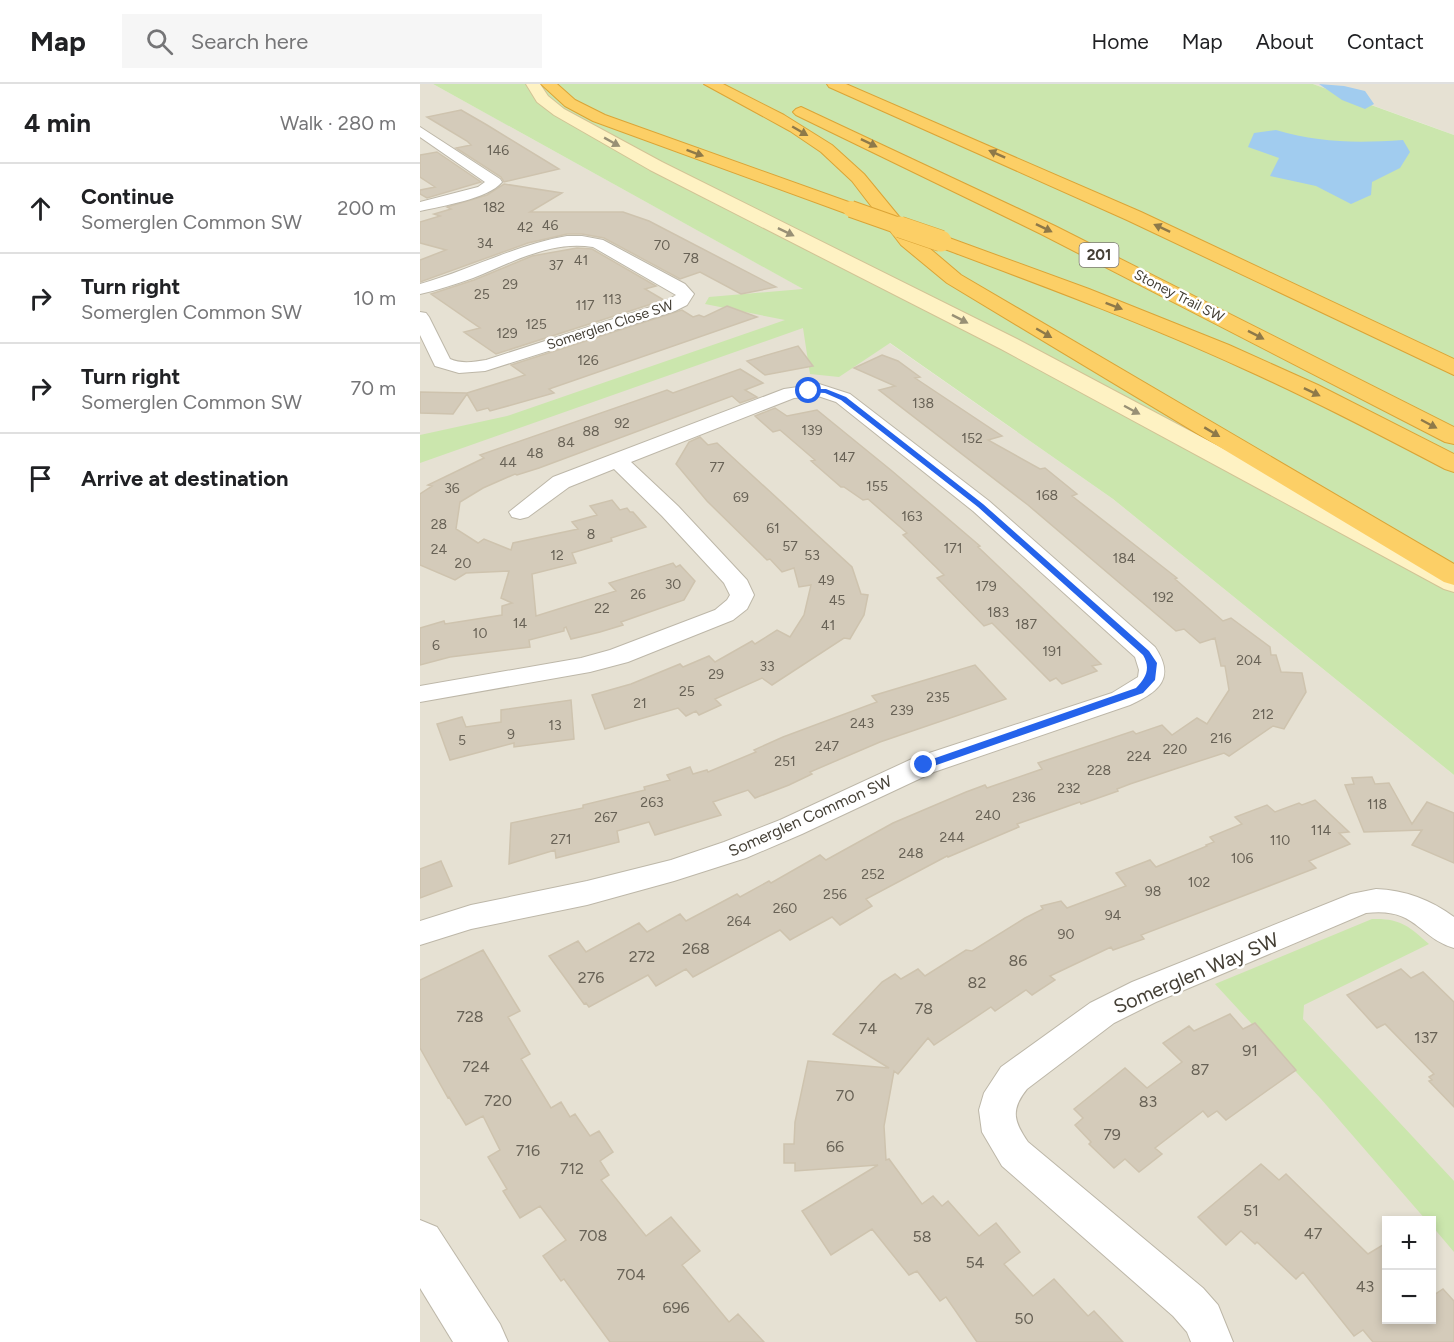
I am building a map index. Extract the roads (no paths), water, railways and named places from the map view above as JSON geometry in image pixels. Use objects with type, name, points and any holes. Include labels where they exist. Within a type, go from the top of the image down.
[{"type":"highway","points":[[548,84],[570,103],[599,118],[1090,296],[1223,350],[1454,464]]},
{"type":"highway","points":[[711,84],[830,150],[871,193],[920,253],[954,279],[1454,576]]},
{"type":"highway","name":"Stoney Trail SW","points":[[739,84],[843,131],[1048,230],[1454,437]]},
{"type":"highway","points":[[834,84],[1215,253],[1454,351]]},
{"type":"highway","points":[[1215,253],[1454,368]]},
{"type":"main road","points":[[533,84],[542,99],[559,112],[647,161],[1008,344],[1454,583]]},
{"type":"street","points":[[420,131],[495,182],[483,190],[420,207]]},
{"type":"street","name":"Somerglen Close SW","points":[[420,289],[531,250],[560,242],[583,240],[597,243],[679,288],[685,294],[681,301],[669,307],[474,368],[454,367],[442,362],[420,317]]},
{"type":"street","name":"Somerglen Common SW","points":[[420,933],[471,917],[631,882],[735,850],[791,827],[924,765],[1121,699],[1140,690],[1150,680],[1152,663],[1137,646],[981,506],[835,394],[819,390],[791,393],[617,460]]},
{"type":"street","points":[[420,694],[542,674],[619,656],[714,619],[738,604],[742,595],[735,580],[670,511],[617,460],[561,482],[520,512]]},
{"type":"street","name":"Somerglen Way SW","points":[[1212,1342],[1203,1319],[1188,1302],[1015,1154],[1000,1132],[997,1110],[1002,1094],[1014,1078],[1102,1014],[1144,992],[1362,902],[1383,900],[1410,905],[1434,918],[1454,936]]},
{"type":"street","points":[[420,1243],[482,1342]]},
{"type":"water","points":[[1319,84],[1365,91],[1374,104],[1365,109],[1342,100]]},
{"type":"water","points":[[1276,130],[1339,141],[1403,140],[1410,152],[1400,168],[1372,182],[1371,195],[1351,204],[1316,186],[1270,176],[1279,158],[1248,147],[1254,133]]}]
